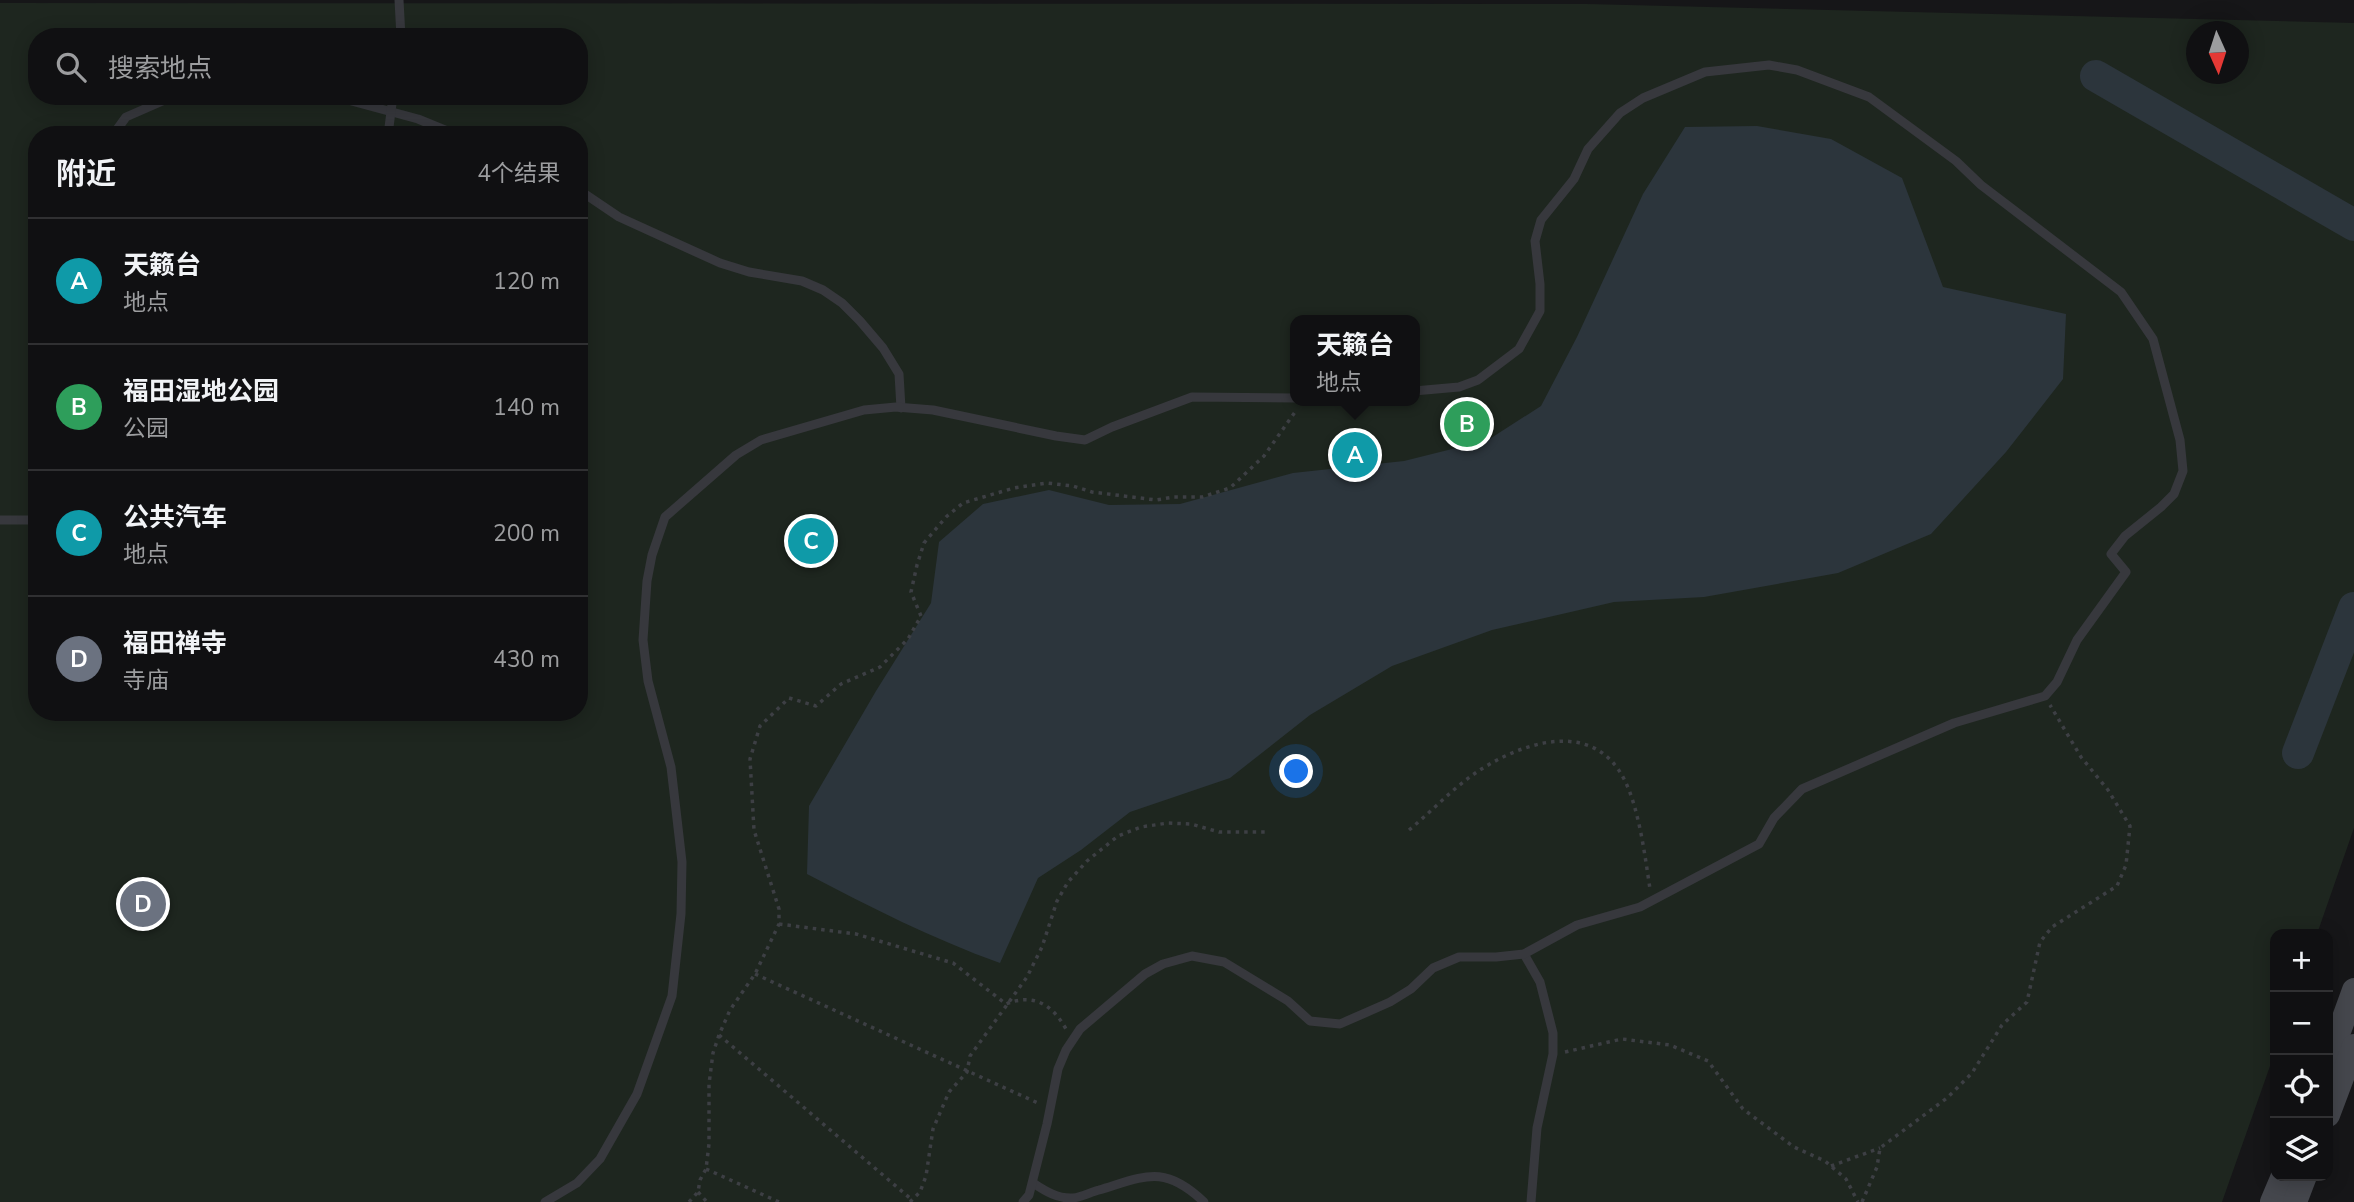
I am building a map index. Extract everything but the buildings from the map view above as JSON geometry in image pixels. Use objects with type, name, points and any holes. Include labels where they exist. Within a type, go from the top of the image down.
[{"type":"main road","points":[[2331,1055],[2354,990]]},
{"type":"main road","points":[[2333,1102],[2354,1046]]},
{"type":"main road","points":[[2273,1202],[2281,1181]]},
{"type":"main road","points":[[2295,1202],[2303,1181]]},
{"type":"lane","points":[[399,0],[401,28]]},
{"type":"lane","points":[[1023,1202],[1033,1183],[1058,1069],[1073,1040],[1080,1029],[1145,974],[1163,964],[1192,956],[1224,962],[1288,1001],[1310,1021],[1340,1024],[1390,1002],[1411,989],[1433,968],[1459,957],[1524,954],[1577,925],[1640,907],[1759,844],[1774,818],[1802,789],[1954,723],[2045,696],[2057,682],[2077,640],[2126,572],[2111,554],[2125,536],[2174,494],[2183,471],[2180,440],[2152,339],[2122,292],[1980,186],[1956,161],[1869,97],[1797,70],[1769,65],[1705,72],[1653,93],[1620,113],[1588,149],[1574,179],[1541,220],[1535,241],[1540,311],[1519,349],[1478,380],[1460,387],[1420,391]]},
{"type":"lane","points":[[120,126],[126,117],[153,105]]},
{"type":"lane","points":[[368,105],[432,126]]},
{"type":"lane","points":[[389,126],[392,105]]},
{"type":"lane","points":[[588,196],[619,217],[720,263],[749,272],[802,281],[823,290],[842,303],[883,348],[899,374],[901,408]]},
{"type":"lane","points":[[545,1202],[577,1183],[600,1159],[637,1094],[672,996],[681,914],[682,862],[671,767],[648,681],[643,640],[647,581],[652,555],[665,517],[736,455],[761,440],[864,410],[901,408],[966,416],[1085,440],[1192,397],[1290,398]]},
{"type":"lane","points":[[0,520],[28,520]]},
{"type":"lane","points":[[1524,954],[1540,982],[1553,1033],[1553,1054],[1536,1128],[1531,1202]]},
{"type":"lane","points":[[1033,1183],[1052,1195],[1074,1198],[1128,1179],[1155,1175],[1185,1184],[1204,1202]]},
{"type":"path","points":[[689,1202],[698,1192],[700,1180],[706,1170],[709,1084],[713,1053],[730,1010],[755,974],[779,924],[779,909],[754,830],[750,759],[760,726],[789,698],[816,706],[841,684],[880,667],[908,639],[920,615],[911,592],[924,543],[946,517],[963,503],[987,494],[1047,483],[1156,500],[1174,496],[1202,497],[1230,488],[1264,456],[1295,412]]},
{"type":"path","points":[[1831,1166],[1880,1148],[1947,1098],[1972,1073],[2002,1025],[2027,1002],[2040,942],[2052,927],[2117,886],[2126,866],[2130,826],[2108,790],[2081,757],[2045,696]]},
{"type":"path","points":[[1409,830],[1453,790],[1507,754],[1549,741],[1583,743],[1607,756],[1624,779],[1644,852],[1652,901]]},
{"type":"path","points":[[719,1035],[911,1201],[920,1192],[926,1176],[929,1149],[949,1092],[967,1072],[970,1056],[1027,977],[1068,882],[1100,849],[1118,836],[1141,827],[1167,823],[1191,824],[1219,832],[1266,832]]},
{"type":"path","points":[[779,924],[856,934],[953,964],[1006,1004]]},
{"type":"path","points":[[755,974],[1049,1109]]},
{"type":"path","points":[[1006,1004],[1029,998],[1047,1005],[1064,1024],[1073,1040]]},
{"type":"path","points":[[1553,1054],[1622,1040],[1670,1045],[1708,1061],[1743,1110],[1794,1147],[1825,1161],[1846,1179],[1860,1202]]},
{"type":"path","points":[[1860,1202],[1878,1167],[1880,1148]]},
{"type":"path","points":[[706,1170],[779,1202]]},
{"type":"path","points":[[698,1192],[707,1202]]},
{"type":"shaded area","points":[[0,3],[1587,4],[2354,23],[2354,828],[2319,929],[2270,929],[2270,1066],[2222,1202],[0,1202]]},
{"type":"shaded area","points":[[1757,126],[1831,139],[1902,178],[1943,287],[2066,314],[2063,379],[2006,452],[1931,534],[1838,573],[1704,597],[1614,602],[1492,630],[1392,666],[1310,715],[1230,778],[1130,812],[1081,850],[1038,878],[1000,963],[926,933],[807,874],[809,806],[931,603],[939,542],[983,504],[1049,490],[1109,505],[1180,504],[1293,473],[1404,461],[1488,440],[1541,406],[1577,337],[1643,194],[1685,127]]},
{"type":"waterway","points":[[2096,76],[2354,225]]},
{"type":"waterway","points":[[2298,753],[2354,608]]},
{"type":"place","name":"福田湿地公园","points":[[1467,424]]},
{"type":"place","name":"天籁台","points":[[1355,455]]},
{"type":"place","name":"公共汽车","points":[[811,541]]},
{"type":"place","name":"福田禅寺","points":[[143,904]]}]
